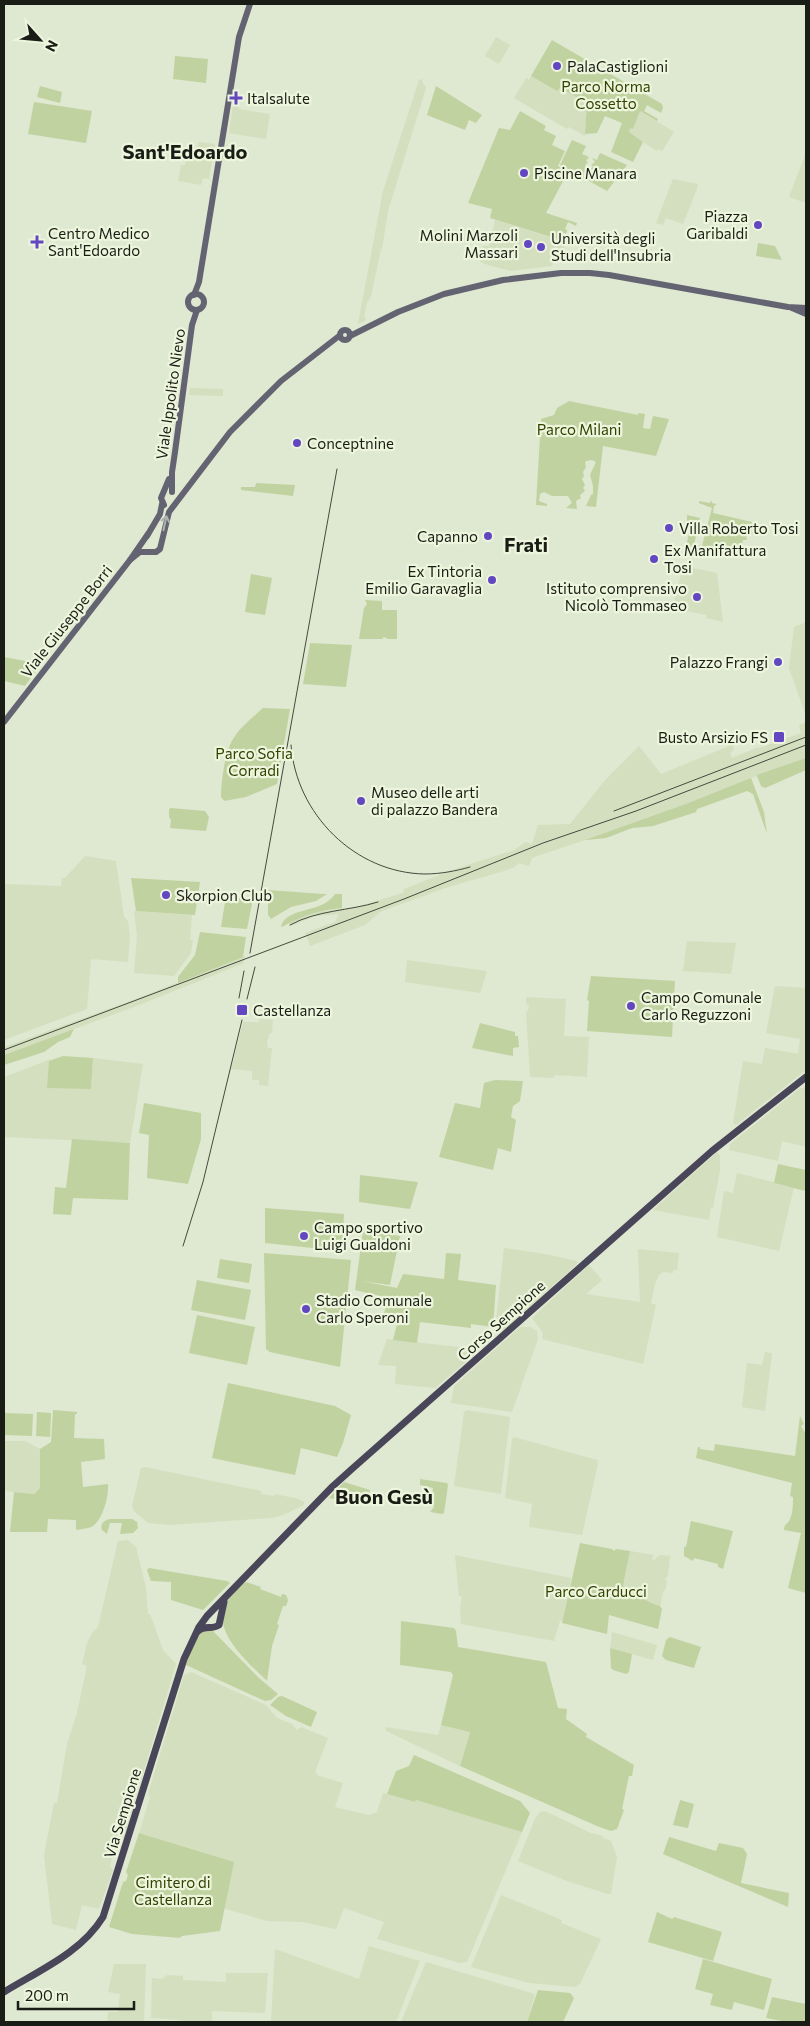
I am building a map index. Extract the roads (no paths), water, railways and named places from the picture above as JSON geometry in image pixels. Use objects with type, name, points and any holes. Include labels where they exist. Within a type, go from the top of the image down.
[{"type":"main road","points":[[197,295],[204,300],[204,304],[194,309],[189,301],[197,295],[240,31],[250,4]]},
{"type":"main road","points":[[192,481],[180,492],[164,492],[161,498],[162,504],[168,507],[181,498],[230,432],[252,408],[281,381],[341,337],[343,330],[349,335],[423,301],[457,290],[503,280],[554,274],[597,274],[788,307],[806,308]]},
{"type":"main road","points":[[788,307],[806,314]]},
{"type":"main road","name":"Viale Ippolito Nievo","points":[[173,493],[172,472],[194,309]]},
{"type":"main road","name":"Viale Ippolito Nievo","points":[[164,492],[172,472]]},
{"type":"main road","points":[[130,560],[140,552],[157,551],[161,546],[166,518],[175,503],[173,493]]},
{"type":"main road","name":"Viale Giuseppe Borri","points":[[4,722],[130,560],[160,514],[162,504]]},
{"type":"main road","points":[[148,534],[145,545],[150,551]]},
{"type":"main road","name":"Corso Sempione","points":[[209,1615],[333,1486],[705,1158],[806,1076]]},
{"type":"main road","name":"Corso Sempione","points":[[220,1619],[226,1597]]},
{"type":"main road","points":[[197,1632],[209,1626],[217,1627],[220,1619],[218,1615],[209,1615],[206,1623],[209,1626]]},
{"type":"main road","name":"Via Sempione","points":[[4,1992],[81,1943],[103,1917],[181,1666],[197,1632],[209,1615]]},
{"type":"railway","points":[[250,953],[337,469]]},
{"type":"railway","points":[[614,811],[806,737]]},
{"type":"railway","points":[[291,745],[295,770],[304,794],[317,816],[334,835],[353,851],[375,863],[399,871],[431,874],[470,867]]},
{"type":"railway","points":[[4,1050],[404,899],[543,843],[636,811],[806,745]]},
{"type":"railway","points":[[290,925],[311,916],[378,902]]},
{"type":"railway","points":[[247,999],[255,967]]},
{"type":"railway","points":[[239,998],[244,971]]},
{"type":"railway","points":[[183,1246],[203,1182],[242,1020]]},
{"type":"place","name":"PalaCastiglioni","points":[[557,66]]},
{"type":"place","name":"Italsalute","points":[[236,98]]},
{"type":"place","name":"Piscine Manara","points":[[524,173]]},
{"type":"place","name":"Piazza Garibaldi","points":[[758,225]]},
{"type":"place","name":"Centro Medico Sant'Edoardo","points":[[37,242]]},
{"type":"place","name":"Molini Marzoli Massari","points":[[528,244]]},
{"type":"place","name":"Università degli Studi dell'Insubria","points":[[541,247]]},
{"type":"place","name":"Conceptnine","points":[[297,443]]},
{"type":"place","name":"Villa Roberto Tosi","points":[[669,528]]},
{"type":"place","name":"Capanno","points":[[488,536]]},
{"type":"place","name":"Ex Manifattura Tosi","points":[[654,559]]},
{"type":"place","name":"Ex Tintoria Emilio Garavaglia","points":[[492,580]]},
{"type":"place","name":"Istituto comprensivo Nicolò Tommaseo","points":[[697,597]]},
{"type":"place","name":"Palazzo Frangi","points":[[778,662]]},
{"type":"place","name":"Busto Arsizio FS","points":[[779,737]]},
{"type":"place","name":"Museo delle arti di palazzo Bandera","points":[[361,801]]},
{"type":"place","name":"Skorpion Club","points":[[166,895]]},
{"type":"place","name":"Campo Comunale Carlo Reguzzoni","points":[[631,1006]]},
{"type":"place","name":"Castellanza","points":[[242,1010]]},
{"type":"place","name":"Campo sportivo Luigi Gualdoni","points":[[304,1236]]},
{"type":"place","name":"Stadio Comunale Carlo Speroni","points":[[306,1309]]},
{"type":"district","name":"Sant'Edoardo","points":[[185,151]]},
{"type":"district","name":"Frati","points":[[526,544]]},
{"type":"district","name":"Buon Gesù","points":[[384,1496]]},
{"type":"park label","name":"Parco Norma Cossetto","points":[[606,94]]},
{"type":"park label","name":"Parco Milani","points":[[579,429]]},
{"type":"park label","name":"Parco Sofia Corradi","points":[[254,762]]},
{"type":"park label","name":"Parco Carducci","points":[[596,1591]]},
{"type":"park label","name":"Cimitero di Castellanza","points":[[173,1890]]}]
